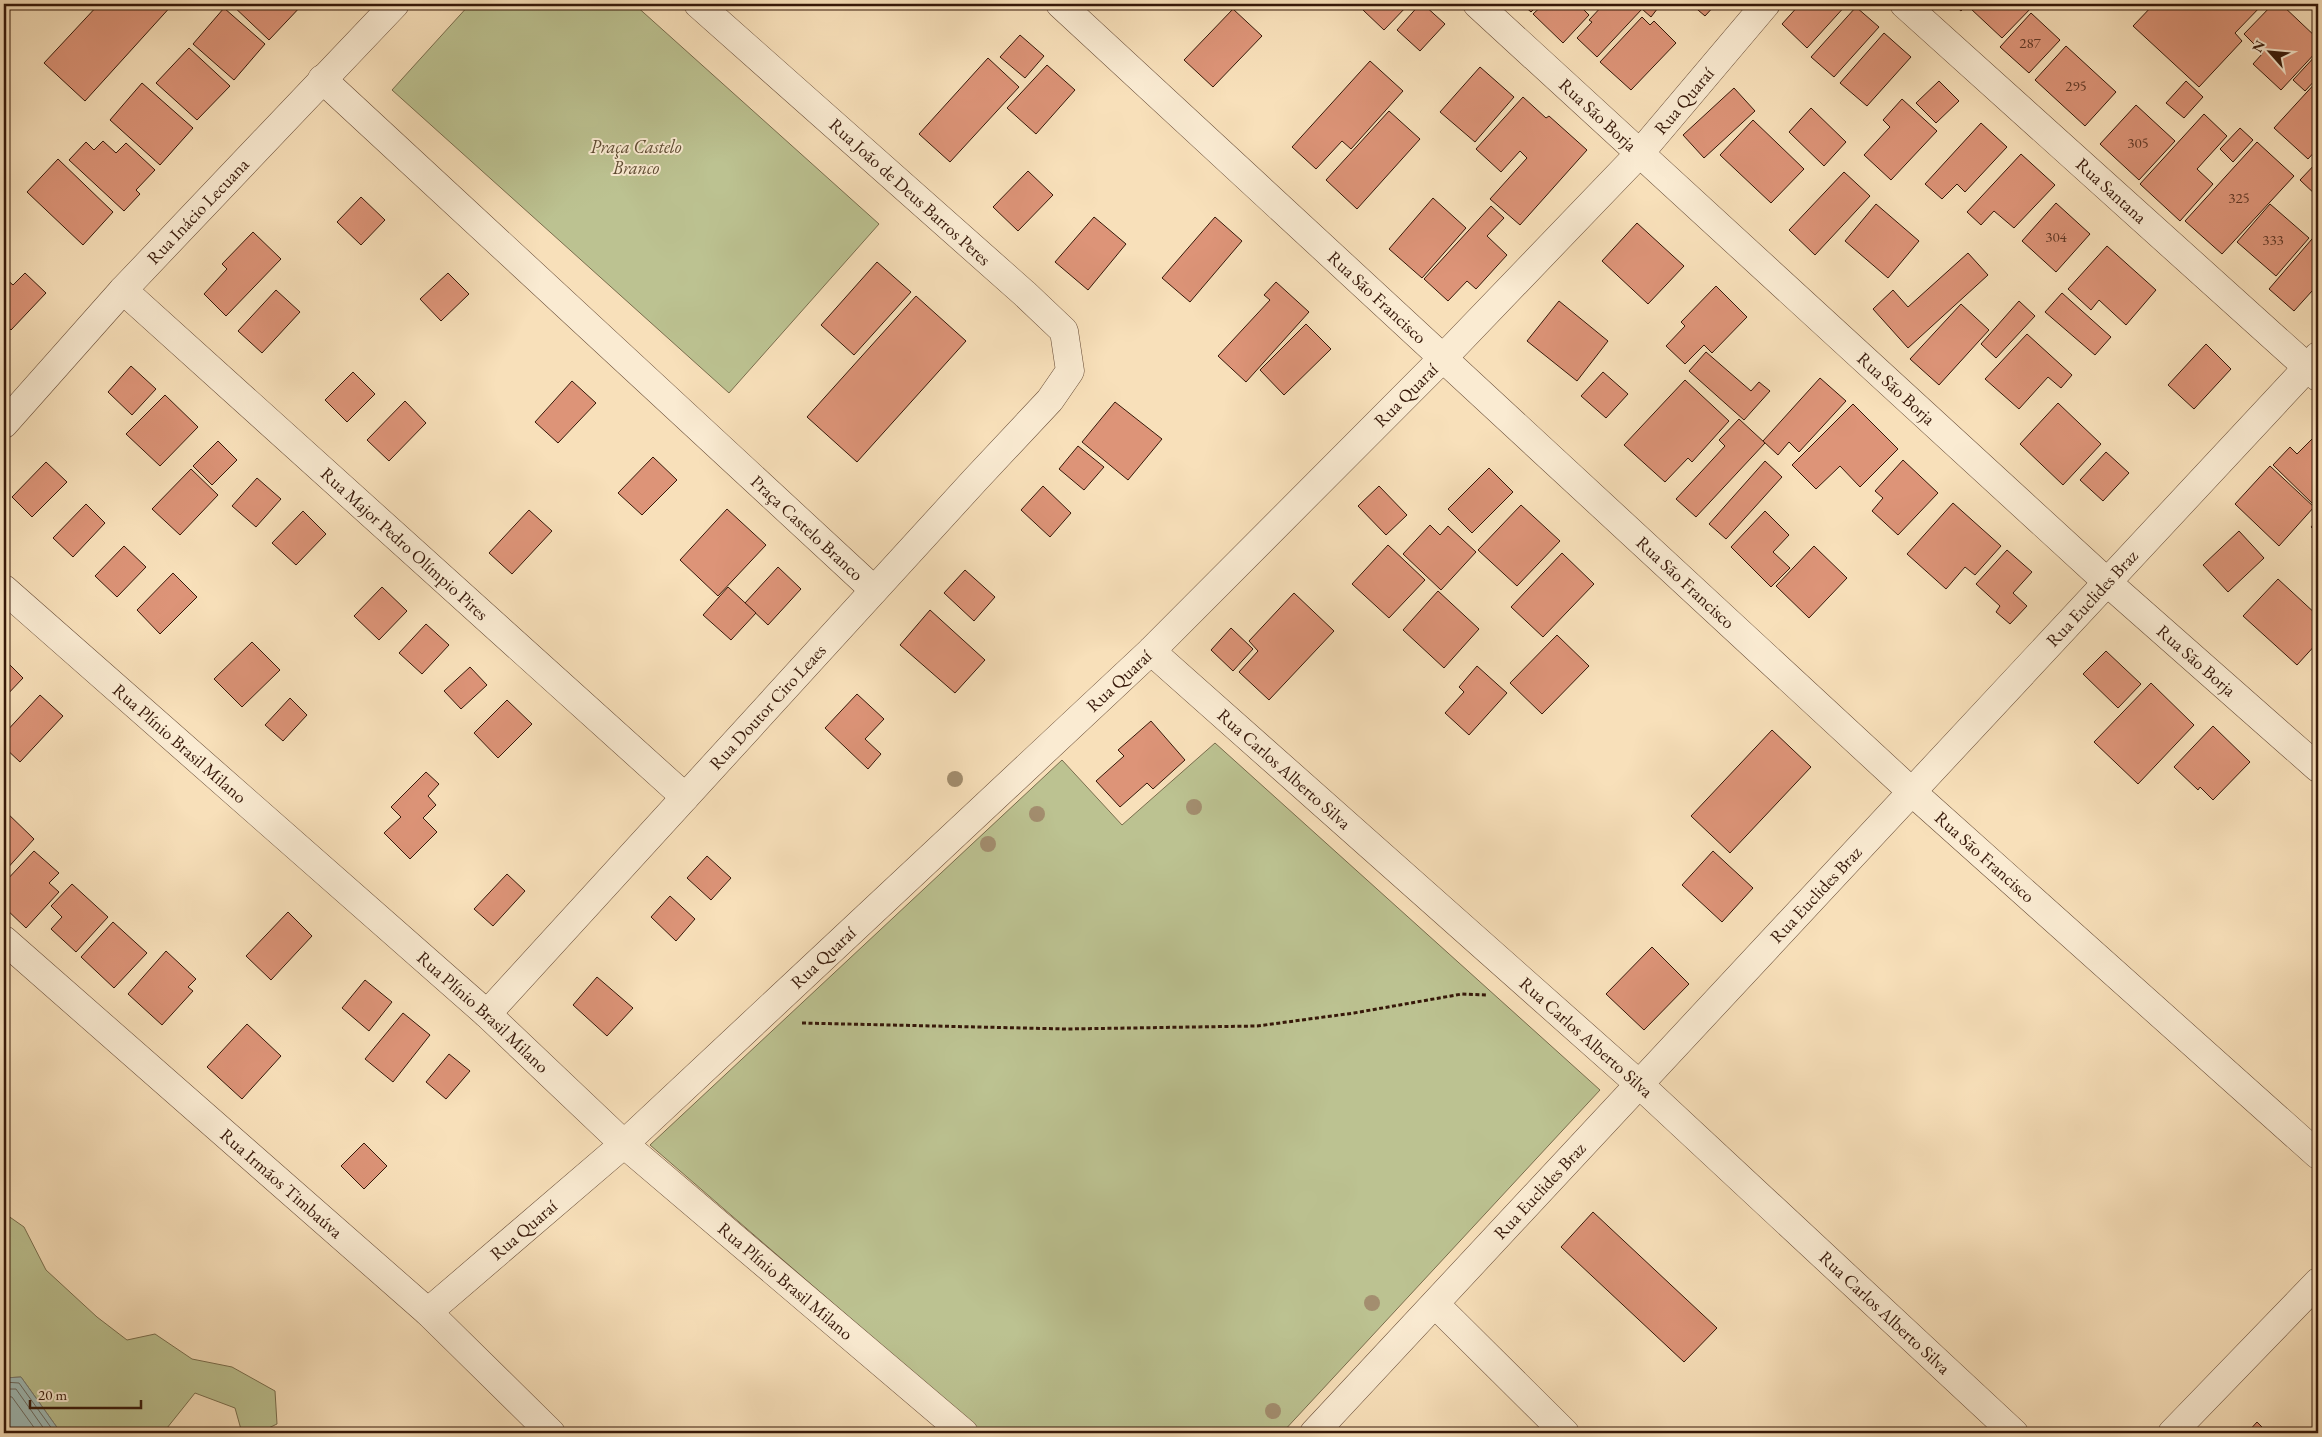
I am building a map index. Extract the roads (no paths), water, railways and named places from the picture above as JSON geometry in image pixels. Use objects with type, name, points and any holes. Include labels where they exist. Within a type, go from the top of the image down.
[{"type":"street","name":"Rua Inácio Lecuana","points":[[4,424],[124,290],[395,4]]},
{"type":"street","name":"Rua João de Deus Barros Peres","points":[[698,4],[1025,294],[1064,331],[1070,371],[1050,400]]},
{"type":"street","name":"Rua São Francisco","points":[[1060,4],[1912,792],[2318,1155]]},
{"type":"street","name":"Rua São Borja","points":[[1477,4],[2107,582],[2318,768]]},
{"type":"street","name":"Rua Quaraí","points":[[428,1312],[624,1144],[1151,651],[1443,358],[1640,153],[1766,4]]},
{"type":"street","name":"Rua Santana","points":[[1904,4],[2315,367]]},
{"type":"street","name":"Praça Castelo Branco","points":[[322,79],[874,590]]},
{"type":"street","name":"Rua Major Pedro Olímpio Pires","points":[[124,290],[685,797]]},
{"type":"street","name":"Rua Euclides Braz","points":[[1314,1433],[2107,582],[2315,367]]},
{"type":"street","name":"Rua Doutor Ciro Leaes","points":[[487,1014],[1050,400]]},
{"type":"street","name":"Rua Plínio Brasil Milano","points":[[4,588],[487,1014],[624,1144],[964,1433]]},
{"type":"street","name":"Rua Carlos Alberto Silva","points":[[1151,651],[1640,1084],[2014,1433]]},
{"type":"street","name":"Rua Irmãos Timbaúva","points":[[4,940],[428,1312],[551,1433]]},
{"type":"street","points":[[2172,1433],[2318,1282]]},
{"type":"street","points":[[1435,1304],[1565,1433]]},
{"type":"water","points":[[21,1377],[61,1433],[4,1433],[4,1378]]}]
